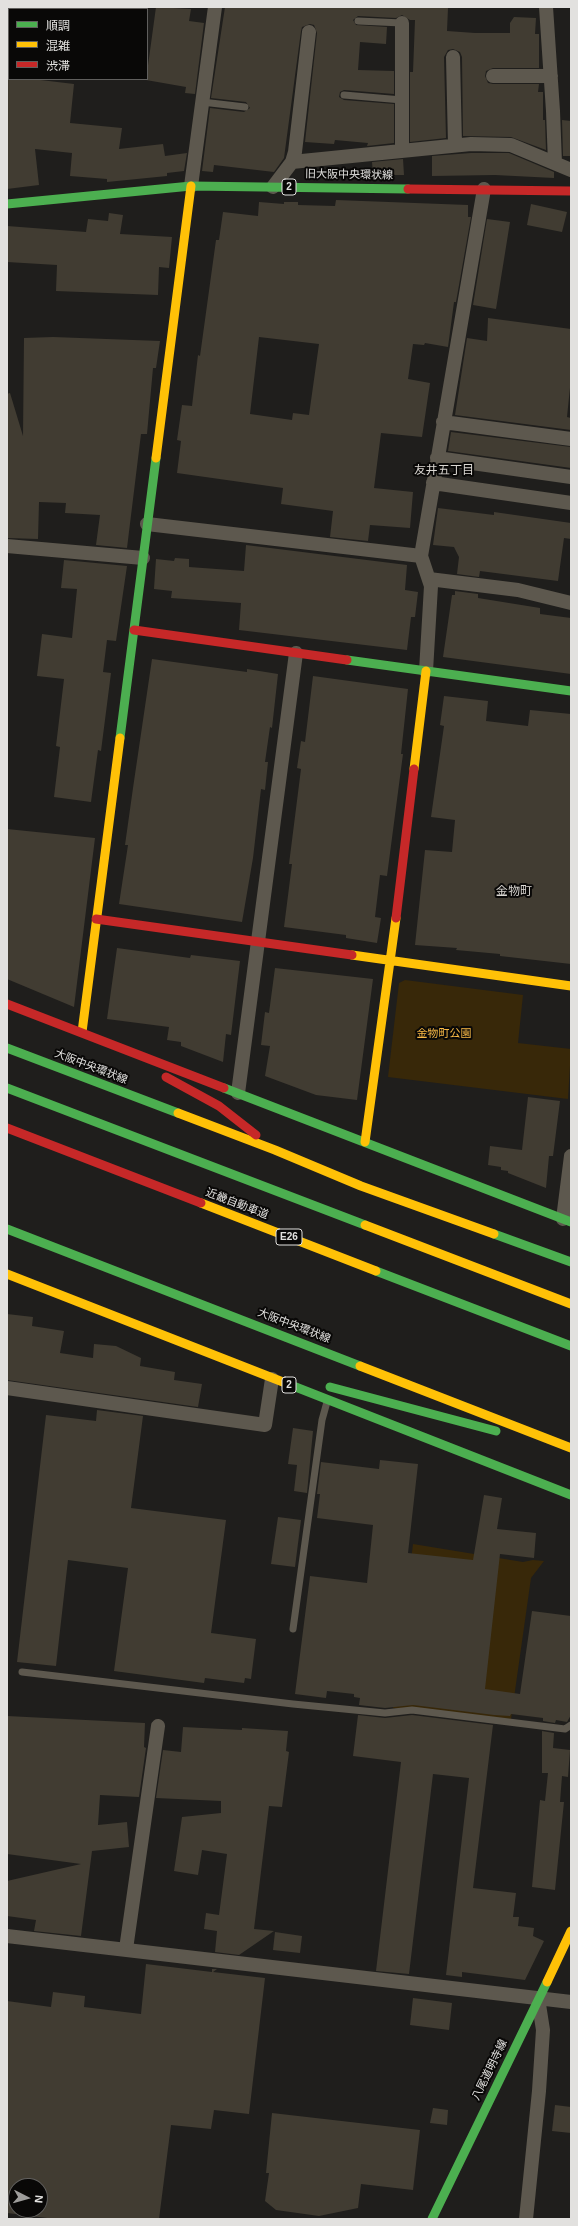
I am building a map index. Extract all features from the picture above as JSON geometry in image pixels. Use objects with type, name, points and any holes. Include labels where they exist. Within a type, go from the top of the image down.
[{"type":"main road","name":"旧大阪中央環状線","points":[[7,204],[191,186],[571,191]]},
{"type":"main road","points":[[82,1032],[191,186]]},
{"type":"main road","points":[[134,630],[571,691]]},
{"type":"main road","points":[[365,1142],[391,962],[426,671]]},
{"type":"main road","points":[[96,919],[391,962],[571,986]]},
{"type":"main road","points":[[7,1004],[567,1220]]},
{"type":"main road","points":[[82,1032],[219,1106],[275,1150]]},
{"type":"main road","name":"大阪中央環状線","points":[[7,1048],[275,1150],[361,1186],[571,1262]]},
{"type":"main road","points":[[7,1088],[571,1304]]},
{"type":"main road","name":"近畿自動車道","points":[[7,1128],[571,1346]]},
{"type":"main road","name":"大阪中央環状線","points":[[7,1228],[571,1449]]},
{"type":"main road","name":"2","points":[[7,1274],[161,1336],[571,1495]]},
{"type":"main road","points":[[161,1336],[295,1376]]},
{"type":"main road","points":[[317,1383],[392,1405],[571,1449]]},
{"type":"main road","name":"八尾道明寺線","points":[[432,2219],[571,1931]]},
{"type":"street","points":[[191,186],[215,7]]},
{"type":"street","points":[[546,7],[555,163]]},
{"type":"street","points":[[402,23],[402,150]]},
{"type":"street","points":[[273,186],[292,162],[295,152],[309,32]]},
{"type":"street","points":[[453,57],[455,146]]},
{"type":"street","points":[[493,76],[551,76]]},
{"type":"street","points":[[292,162],[402,150],[455,146],[511,145],[571,170]]},
{"type":"street","points":[[426,671],[431,586],[421,556],[484,189]]},
{"type":"street","points":[[443,422],[571,439]]},
{"type":"street","points":[[437,458],[571,477]]},
{"type":"street","points":[[433,483],[571,503]]},
{"type":"street","points":[[147,524],[421,556]]},
{"type":"street","points":[[7,546],[143,558]]},
{"type":"street","points":[[429,579],[518,590],[571,604]]},
{"type":"street","points":[[238,1093],[296,653]]},
{"type":"street","points":[[567,1220],[571,1156]]},
{"type":"street","points":[[7,1388],[265,1425],[272,1379]]},
{"type":"street","points":[[126,1949],[158,1726]]},
{"type":"street","points":[[7,1936],[571,2002]]},
{"type":"street","points":[[526,2219],[539,2091],[542,2038],[538,1998]]},
{"type":"lane","points":[[358,21],[402,23]]},
{"type":"lane","points":[[344,95],[402,100]]},
{"type":"lane","points":[[202,102],[245,107]]},
{"type":"lane","points":[[293,1629],[322,1420],[328,1400]]},
{"type":"lane","points":[[22,1672],[293,1704],[385,1713],[412,1710],[565,1729],[571,1725]]},
{"type":"green space","name":"金物町公園","points":[[405,980],[523,995],[518,1043],[571,1049],[568,1099],[388,1077],[399,983]]},
{"type":"green space","points":[[413,1544],[523,1562],[533,1560],[544,1561],[531,1578],[511,1719],[393,1708]]},
{"type":"building","points":[[156,7],[191,9],[189,21],[204,23],[195,94],[185,93],[186,87],[146,80],[148,80],[148,65]]},
{"type":"building","points":[[225,7],[448,8],[447,31],[475,33],[510,33],[510,23],[514,17],[536,18],[535,34],[539,34],[539,68],[493,68],[486,71],[485,76],[488,83],[493,84],[539,84],[538,92],[543,92],[543,120],[545,120],[546,150],[511,137],[463,136],[462,57],[460,52],[453,49],[448,50],[444,57],[446,138],[410,142],[410,72],[413,72],[415,20],[410,20],[402,15],[396,18],[358,16],[353,20],[356,25],[387,27],[386,44],[360,42],[358,70],[394,71],[394,94],[344,90],[340,92],[339,97],[344,100],[394,104],[394,143],[367,146],[368,143],[335,140],[334,144],[305,142],[317,33],[314,25],[310,24],[302,27],[301,31],[284,158],[274,172],[214,165],[213,172],[202,171],[210,108],[244,112],[250,108],[246,102],[211,98]]},
{"type":"building","points":[[7,79],[40,80],[74,84],[70,123],[122,128],[119,149],[163,144],[165,156],[187,153],[184,171],[167,173],[167,176],[107,182],[107,179],[70,176],[72,153],[35,149],[39,185],[7,189]]},
{"type":"building","points":[[562,120],[571,121],[571,156],[563,156]]},
{"type":"building","points":[[471,153],[509,153],[554,172],[554,178],[495,175],[432,176],[432,156]]},
{"type":"building","points":[[403,159],[404,175],[373,175],[372,162]]},
{"type":"building","points":[[336,200],[468,205],[468,217],[471,217],[456,302],[454,302],[448,347],[425,343],[424,345],[413,344],[408,379],[430,383],[422,437],[381,433],[374,488],[413,492],[410,528],[370,525],[368,541],[330,537],[333,511],[281,504],[283,488],[177,473],[181,441],[177,440],[182,405],[192,406],[198,355],[200,356],[216,240],[219,240],[223,212],[258,216],[259,202],[284,204],[284,202],[298,202],[298,205],[335,206]],"holes":[[[259,337],[319,344],[309,415],[293,413],[292,420],[250,414]]]},
{"type":"building","points":[[531,204],[567,212],[562,232],[527,225]]},
{"type":"building","points":[[109,213],[123,215],[120,234],[172,237],[169,268],[159,267],[158,295],[56,291],[57,265],[7,262],[7,226],[86,232],[88,219],[108,221]]},
{"type":"building","points":[[487,219],[510,222],[496,309],[473,305]]},
{"type":"building","points":[[488,318],[571,329],[571,378],[567,417],[571,418],[571,430],[455,415],[467,338],[487,341]]},
{"type":"building","points":[[53,337],[160,341],[156,368],[153,368],[147,434],[141,434],[127,548],[96,545],[100,515],[65,513],[66,503],[39,502],[38,539],[7,538],[7,394],[10,393],[23,436],[24,338]]},
{"type":"building","points":[[451,432],[571,447],[571,468],[448,451]]},
{"type":"building","points":[[438,508],[494,515],[494,512],[571,523],[571,539],[564,538],[558,581],[480,571],[479,577],[457,574],[459,557],[454,547],[433,545]]},
{"type":"building","points":[[246,545],[407,565],[405,590],[418,592],[415,617],[411,617],[407,650],[239,630],[241,603],[171,598],[172,591],[154,589],[156,559],[174,561],[175,558],[189,559],[189,567],[244,571]]},
{"type":"building","points":[[64,560],[127,566],[116,641],[107,640],[103,672],[111,673],[101,751],[98,750],[91,802],[54,797],[60,747],[56,746],[64,679],[37,676],[42,634],[72,638],[77,589],[61,588]]},
{"type":"building","points":[[455,591],[478,594],[478,598],[540,608],[540,614],[571,618],[571,674],[443,657],[452,595],[455,595]]},
{"type":"building","points":[[152,659],[247,672],[247,669],[278,674],[272,728],[270,727],[265,762],[268,762],[265,790],[261,789],[253,858],[242,922],[119,904],[128,845],[125,845]]},
{"type":"building","points":[[313,676],[408,689],[401,754],[403,754],[387,876],[380,875],[375,917],[381,918],[377,943],[346,938],[346,935],[284,927],[292,864],[289,864],[301,769],[297,768],[301,741],[305,742]]},
{"type":"building","points":[[444,696],[488,701],[486,721],[528,726],[530,710],[571,714],[571,964],[500,956],[500,954],[456,950],[457,948],[415,945],[425,850],[452,852],[455,820],[431,817],[444,726],[440,725]]},
{"type":"building","points":[[7,829],[95,838],[74,1007],[7,979]]},
{"type":"building","points":[[117,948],[190,958],[191,955],[240,961],[231,1035],[226,1034],[223,1062],[181,1046],[181,1042],[167,1040],[169,1027],[107,1019]]},
{"type":"building","points":[[275,968],[373,979],[357,1100],[316,1095],[265,1076],[270,1046],[261,1045],[265,1012],[269,1013]]},
{"type":"building","points":[[528,1097],[560,1101],[553,1156],[549,1156],[546,1188],[508,1173],[508,1171],[501,1170],[501,1167],[488,1165],[490,1146],[522,1150]]},
{"type":"building","points":[[7,1314],[33,1317],[32,1326],[64,1331],[60,1353],[93,1358],[94,1344],[116,1346],[141,1358],[140,1366],[175,1372],[174,1380],[202,1384],[198,1407],[7,1380]]},
{"type":"building","points":[[97,1410],[143,1416],[131,1508],[226,1520],[211,1633],[256,1639],[251,1679],[245,1678],[244,1683],[205,1678],[204,1683],[114,1671],[128,1568],[68,1560],[56,1666],[17,1662],[46,1415],[96,1421]]},
{"type":"building","points":[[293,1428],[313,1431],[307,1493],[294,1491],[297,1465],[288,1464]]},
{"type":"building","points":[[380,1460],[418,1464],[408,1553],[473,1560],[484,1495],[502,1498],[497,1529],[536,1533],[534,1558],[500,1554],[485,1689],[520,1694],[532,1611],[571,1616],[571,1715],[567,1722],[556,1720],[555,1723],[543,1721],[543,1718],[511,1714],[510,1716],[494,1715],[413,1705],[385,1708],[359,1705],[360,1698],[354,1697],[354,1694],[327,1691],[326,1698],[295,1694],[310,1576],[367,1583],[373,1525],[317,1518],[320,1494],[317,1494],[321,1462],[379,1469]]},
{"type":"building","points":[[278,1517],[301,1520],[295,1567],[271,1564]]},
{"type":"building","points":[[358,1715],[385,1718],[412,1715],[493,1725],[473,1888],[516,1893],[513,1917],[519,1917],[518,1926],[534,1928],[533,1936],[544,1941],[525,1980],[462,1972],[462,1977],[446,1975],[469,1778],[433,1774],[409,1974],[376,1971],[401,1762],[353,1756]]},
{"type":"building","points":[[7,1716],[145,1723],[144,1747],[146,1748],[139,1797],[100,1795],[98,1825],[127,1822],[129,1847],[92,1851],[81,1936],[34,1931],[36,1920],[7,1916],[7,1881],[81,1864],[7,1854]]},
{"type":"building","points":[[183,1727],[242,1730],[242,1728],[288,1731],[286,1751],[289,1752],[282,1807],[269,1806],[254,1929],[274,1931],[239,1955],[215,1952],[217,1931],[204,1929],[206,1913],[219,1915],[227,1854],[202,1850],[198,1875],[174,1871],[182,1817],[221,1813],[221,1801],[156,1798],[163,1750],[181,1752]]},
{"type":"building","points":[[542,1731],[554,1733],[553,1748],[570,1750],[568,1777],[562,1776],[560,1802],[564,1802],[555,1890],[532,1887],[540,1800],[545,1801],[548,1773],[542,1773]]},
{"type":"building","points":[[275,1932],[302,1936],[300,1953],[273,1950]]},
{"type":"building","points":[[146,1964],[212,1972],[212,1969],[217,1969],[213,1972],[265,1978],[249,2114],[214,2110],[211,2129],[171,2125],[159,2219],[47,2218],[48,2178],[8,2178],[7,2213],[7,2001],[51,2007],[53,1992],[85,1996],[84,2007],[141,2014]]},
{"type":"building","points":[[413,1998],[452,2003],[449,2030],[410,2025]]},
{"type":"building","points":[[555,2105],[571,2107],[571,2133],[552,2131]]},
{"type":"building","points":[[433,2108],[448,2110],[447,2125],[430,2123]]},
{"type":"building","points":[[272,2113],[420,2130],[413,2190],[361,2184],[358,2208],[319,2216],[276,2210],[265,2201],[269,2173],[266,2173]]},
{"type":"traffic: fast","points":[[7,204],[191,186],[408,189]]},
{"type":"traffic: fast","points":[[120,738],[156,458]]},
{"type":"traffic: fast","points":[[347,660],[571,691]]},
{"type":"traffic: fast","points":[[7,1048],[178,1113]]},
{"type":"traffic: fast","points":[[7,1088],[365,1225]]},
{"type":"traffic: fast","points":[[224,1088],[571,1222]]},
{"type":"traffic: fast","points":[[7,1229],[360,1366]]},
{"type":"traffic: fast","points":[[494,1234],[571,1262]]},
{"type":"traffic: fast","points":[[376,1271],[571,1346]]},
{"type":"traffic: fast","points":[[288,1384],[571,1495]]},
{"type":"traffic: fast","points":[[330,1387],[496,1431]]},
{"type":"traffic: fast","points":[[432,2219],[547,1982]]},
{"type":"traffic: slow","points":[[156,458],[191,186]]},
{"type":"traffic: slow","points":[[414,769],[426,671]]},
{"type":"traffic: slow","points":[[82,1032],[120,738]]},
{"type":"traffic: slow","points":[[365,1142],[396,918]]},
{"type":"traffic: slow","points":[[352,955],[571,986]]},
{"type":"traffic: slow","points":[[178,1113],[275,1150],[361,1186],[494,1234]]},
{"type":"traffic: slow","points":[[201,1203],[376,1271]]},
{"type":"traffic: slow","points":[[365,1225],[571,1304]]},
{"type":"traffic: slow","points":[[7,1274],[288,1384]]},
{"type":"traffic: slow","points":[[360,1366],[571,1448]]},
{"type":"traffic: slow","points":[[547,1982],[571,1931]]},
{"type":"traffic: jam","points":[[408,189],[571,191]]},
{"type":"traffic: jam","points":[[134,630],[347,660]]},
{"type":"traffic: jam","points":[[396,918],[414,769]]},
{"type":"traffic: jam","points":[[96,919],[352,955]]},
{"type":"traffic: jam","points":[[7,1004],[224,1088]]},
{"type":"traffic: jam","points":[[166,1077],[219,1106],[256,1135]]},
{"type":"traffic: jam","points":[[7,1128],[201,1203]]},
{"type":"district","name":"友井五丁目","points":[[444,471]]},
{"type":"district","name":"金物町","points":[[514,892]]}]
